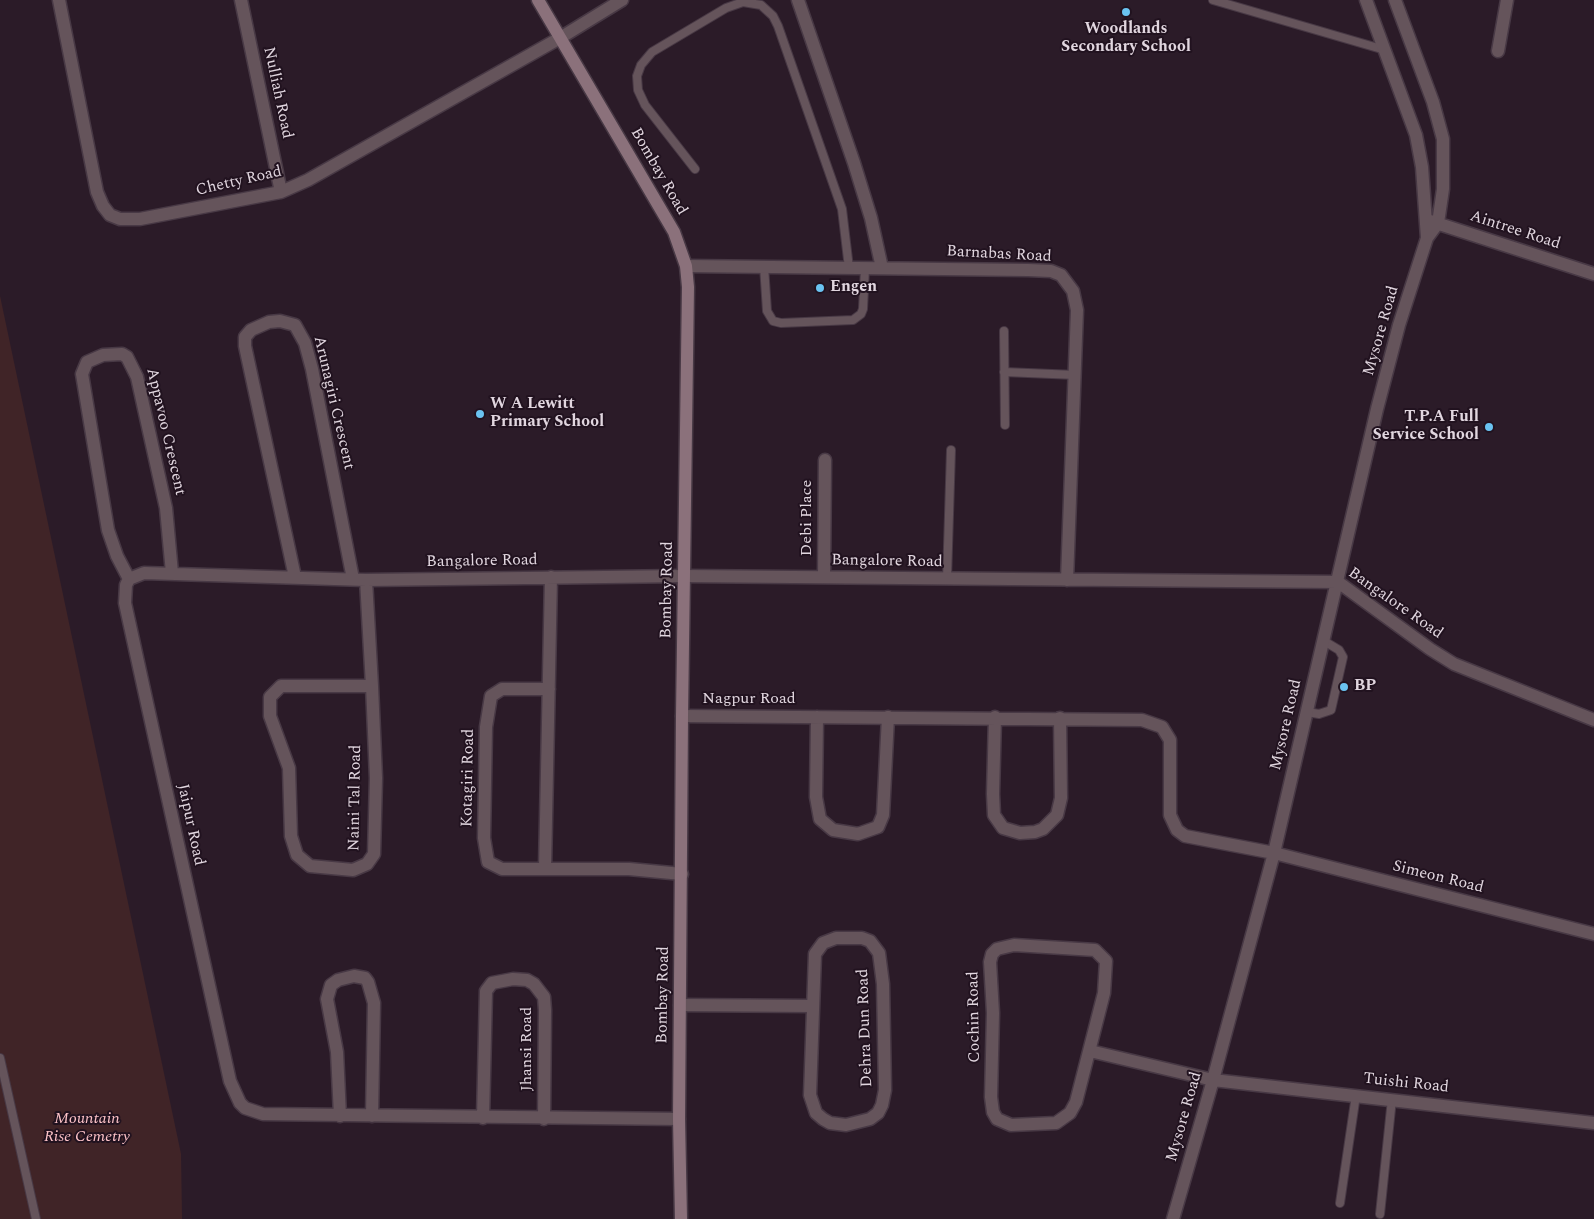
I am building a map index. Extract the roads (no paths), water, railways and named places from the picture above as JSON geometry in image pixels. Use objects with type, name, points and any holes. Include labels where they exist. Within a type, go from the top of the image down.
[{"type":"street","name":"Chetty Road","points":[[59,0],[97,192],[102,206],[110,215],[120,219],[140,219],[280,192],[342,163],[560,38],[622,0]]},
{"type":"street","name":"Nulliah Road","points":[[241,0],[280,192]]},
{"type":"street","name":"Bombay Road","points":[[538,0],[674,232],[686,266],[688,288],[679,1119],[681,1219]]},
{"type":"street","points":[[798,0],[871,218],[882,268]]},
{"type":"street","name":"Mysore Road","points":[[1366,0],[1416,135],[1422,167],[1427,238]]},
{"type":"street","name":"Mysore Road","points":[[1173,1219],[1213,1080],[1274,853],[1382,390],[1399,325],[1427,238],[1438,223],[1443,189],[1443,139],[1433,102],[1395,0]]},
{"type":"street","points":[[1498,51],[1507,0]]},
{"type":"street","name":"Aintree Road","points":[[1425,220],[1594,274]]},
{"type":"street","name":"Barnabas Road","points":[[686,266],[1028,270],[1051,271],[1062,276],[1073,291],[1077,310],[1067,580]]},
{"type":"street","name":"Arunagiri Crescent","points":[[295,577],[245,346],[245,337],[251,330],[269,322],[280,321],[295,325],[305,343],[360,580]]},
{"type":"street","name":"Appavoo Crescent","points":[[129,578],[117,556],[108,530],[82,374],[87,362],[103,355],[122,354],[127,357],[137,378],[166,508],[172,573]]},
{"type":"street","name":"Debi Place","points":[[824,577],[825,460]]},
{"type":"street","name":"Bangalore Road","points":[[129,578],[144,572],[360,580],[684,576],[1338,582],[1430,649],[1454,664],[1594,720]]},
{"type":"street","name":"Jaipur Road","points":[[129,578],[126,585],[125,602],[234,1094],[245,1108],[263,1114],[340,1116]]},
{"type":"street","points":[[545,868],[551,578]]},
{"type":"street","name":"Naini Tal Road","points":[[360,580],[372,686],[376,778],[374,854],[367,864],[353,870],[310,866],[297,855],[291,836],[289,768],[270,716],[270,697],[281,686],[372,686]]},
{"type":"street","name":"Kotagiri Road","points":[[548,689],[502,689],[491,696],[486,727],[485,855],[493,866],[502,869],[629,869],[682,874]]},
{"type":"street","name":"Nagpur Road","points":[[682,716],[995,717],[1142,720],[1162,727],[1170,740],[1169,804],[1173,823],[1178,830],[1185,836],[1195,839],[1274,853]]},
{"type":"street","name":"Nagpur Road","points":[[817,717],[816,797],[820,819],[833,830],[858,834],[878,827],[883,815],[888,717]]},
{"type":"street","points":[[995,717],[994,815],[1003,828],[1020,833],[1035,832],[1043,829],[1057,815],[1061,798],[1060,718]]},
{"type":"street","name":"Simeon Road","points":[[1274,853],[1594,934]]},
{"type":"street","name":"Dehra Dun Road","points":[[836,938],[862,938],[870,941],[879,953],[882,964],[886,1090],[882,1105],[870,1119],[856,1124],[830,1124],[816,1113],[810,1095],[812,1006],[813,966],[818,947],[836,938]]},
{"type":"street","name":"Cochin Road","points":[[1014,945],[1082,948],[1095,950],[1102,954],[1106,961],[1106,976],[1090,1051],[1076,1102],[1064,1119],[1045,1126],[1020,1126],[1002,1123],[997,1119],[991,1097],[992,954],[1005,946],[1014,945]]},
{"type":"street","points":[[372,1116],[374,1003],[368,982],[365,978],[354,976],[338,980],[331,985],[327,999],[337,1052],[340,1116],[679,1119]]},
{"type":"street","name":"Jhansi Road","points":[[483,1118],[486,991],[492,983],[513,979],[528,980],[534,984],[544,997],[544,1119]]},
{"type":"street","points":[[680,1005],[812,1006]]},
{"type":"street","points":[[1090,1051],[1213,1080]]},
{"type":"street","name":"Tuishi Road","points":[[1213,1080],[1594,1123]]},
{"type":"lane","points":[[1213,0],[1385,50]]},
{"type":"lane","points":[[695,168],[645,105],[638,90],[637,76],[642,65],[652,52],[726,8],[743,2],[760,5],[774,16],[842,209],[849,268]]},
{"type":"lane","points":[[764,266],[767,311],[773,321],[781,323],[852,320],[863,309],[865,268]]},
{"type":"lane","points":[[1004,332],[1005,425]]},
{"type":"lane","points":[[1004,372],[1076,376]]},
{"type":"lane","points":[[947,579],[951,450]]},
{"type":"lane","points":[[1307,712],[1326,714],[1331,710],[1343,657],[1338,650],[1324,641]]},
{"type":"lane","points":[[0,1058],[36,1219]]},
{"type":"lane","points":[[1340,1203],[1356,1095]]},
{"type":"lane","points":[[1380,1214],[1392,1099]]},
{"type":"place","name":"Woodlands Secondary School","points":[[1126,12]]},
{"type":"place","name":"Engen","points":[[820,288]]},
{"type":"place","name":"W A Lewitt Primary School","points":[[480,414]]},
{"type":"place","name":"T.P.A Full Service School","points":[[1489,427]]},
{"type":"place","name":"BP","points":[[1344,687]]},
{"type":"park label","name":"Mountain Rise Cemetry","points":[[87,1129]]}]
